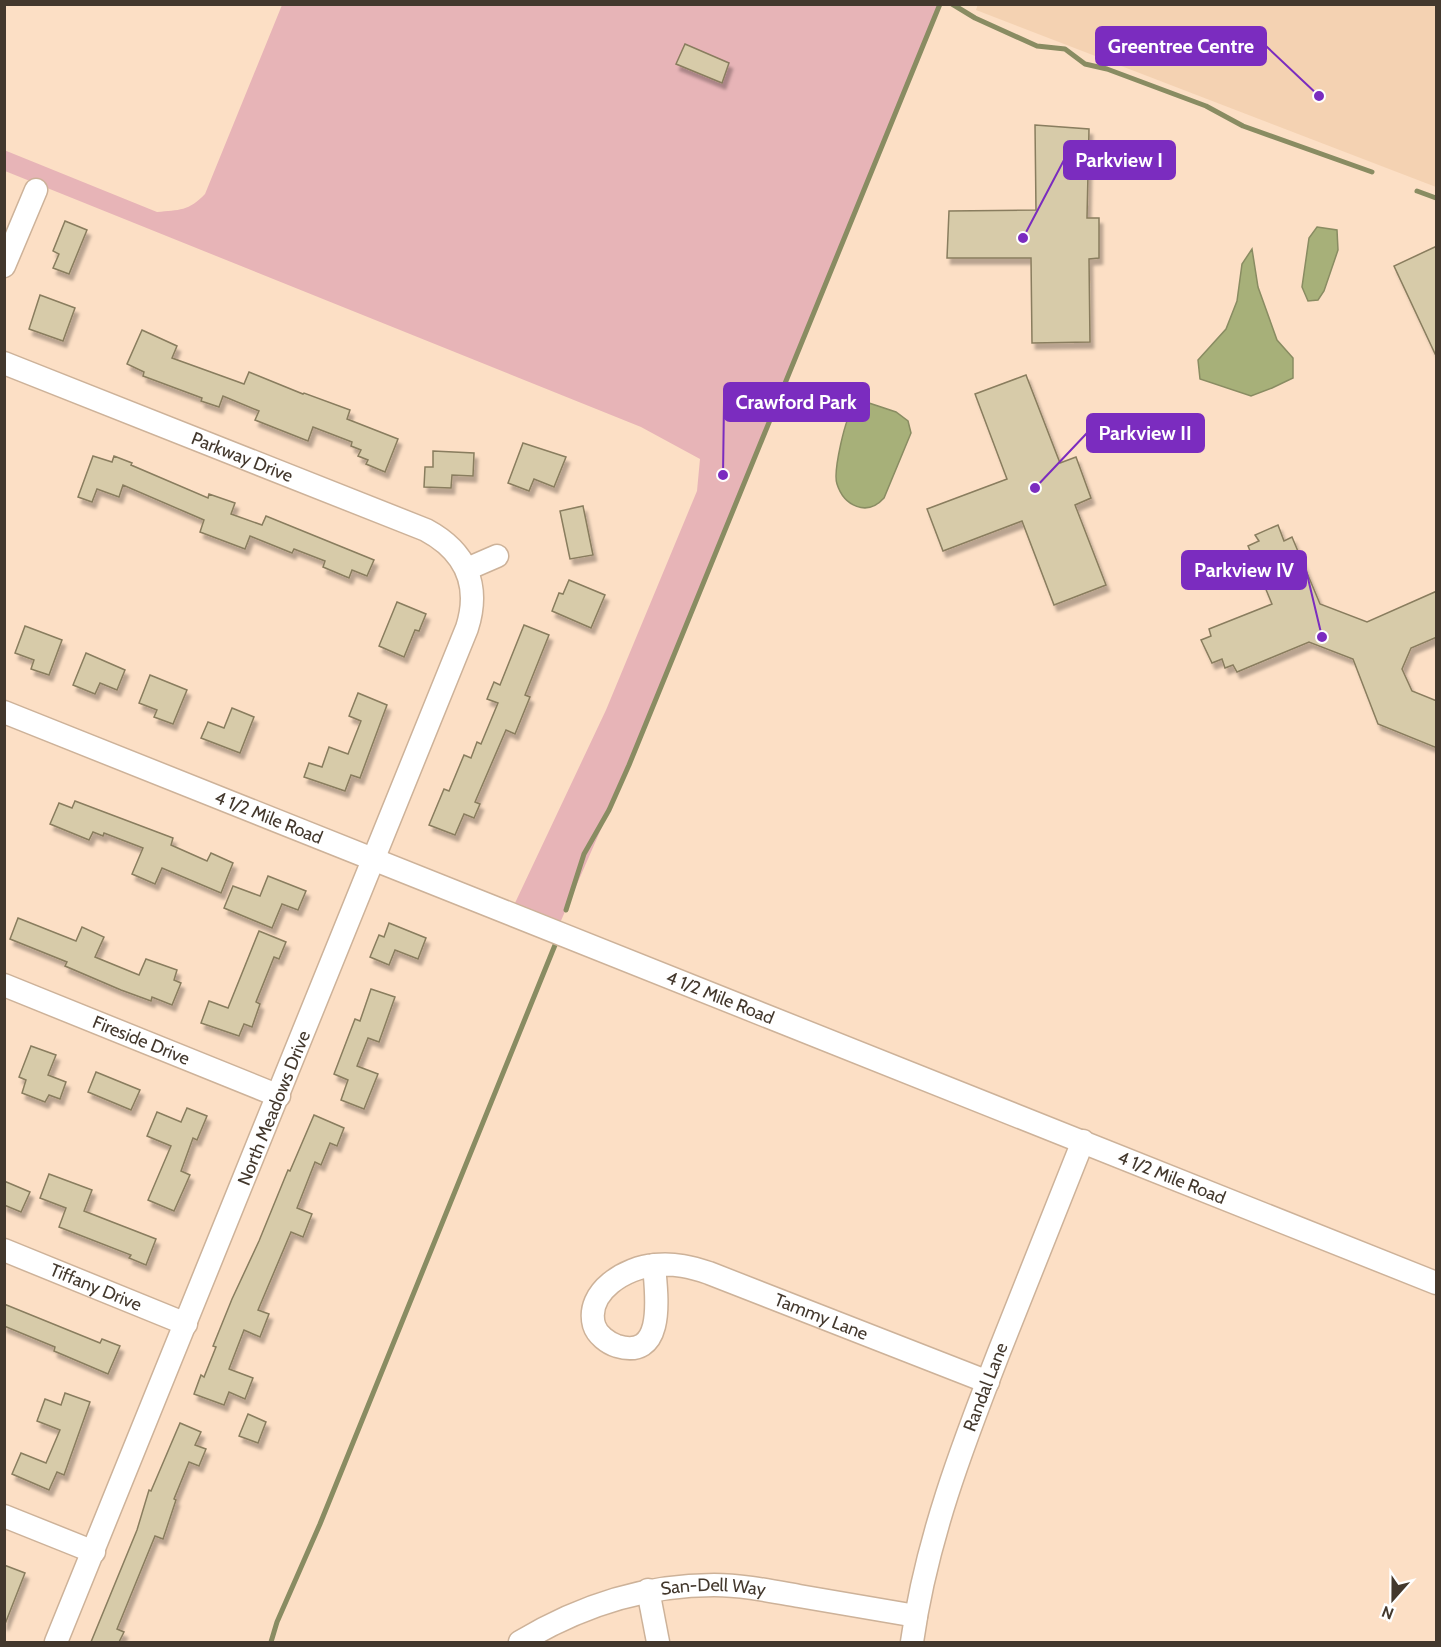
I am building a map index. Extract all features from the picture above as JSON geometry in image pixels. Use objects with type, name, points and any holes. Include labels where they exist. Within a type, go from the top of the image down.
[{"type":"street","points":[[4,266],[36,190]]},
{"type":"street","name":"Parkway Drive","points":[[4,363],[426,530],[441,538],[456,552],[466,569]]},
{"type":"street","points":[[466,569],[497,556]]},
{"type":"street","name":"North Meadows Drive","points":[[56,1642],[468,628],[472,615],[473,595],[466,569]]},
{"type":"street","name":"4 1/2 Mile Road","points":[[4,712],[1437,1282]]},
{"type":"street","name":"Fireside Drive","points":[[4,985],[279,1096]]},
{"type":"street","name":"Randal Lane","points":[[912,1642],[941,1512],[953,1472],[1083,1141]]},
{"type":"street","name":"Tiffany Drive","points":[[4,1250],[186,1324]]},
{"type":"street","name":"Tammy Lane","points":[[654,1265],[683,1265],[709,1273],[988,1382]]},
{"type":"street","points":[[4,1516],[94,1552]]},
{"type":"street","name":"San-Dell Way","points":[[520,1642],[584,1609],[648,1590],[676,1586],[746,1587],[916,1616]]},
{"type":"street","points":[[648,1590],[658,1642]]},
{"type":"shaded area","points":[[978,4],[1436,5],[1436,187],[976,10]]},
{"type":"shaded area","points":[[282,5],[940,5],[629,765],[560,923],[515,903],[606,710],[697,491],[700,459],[641,427],[5,171],[4,150],[157,212],[189,207],[205,194]]},
{"type":"shaded area","points":[[1317,227],[1337,230],[1338,250],[1324,291],[1318,300],[1308,301],[1302,287],[1309,238]]},
{"type":"shaded area","points":[[1252,249],[1258,287],[1277,340],[1293,358],[1293,378],[1251,396],[1200,379],[1198,360],[1226,329],[1237,301],[1242,264]]},
{"type":"shaded area","points":[[869,403],[896,412],[908,421],[911,433],[884,498],[877,504],[864,508],[850,503],[845,498],[840,492],[836,478],[847,420],[855,407]]},
{"type":"building","points":[[685,44],[729,63],[722,83],[676,64]]},
{"type":"building","points":[[1035,125],[1089,129],[1087,218],[1099,218],[1099,258],[1089,259],[1090,342],[1032,343],[1031,258],[947,258],[949,211],[1036,210]]},
{"type":"building","points":[[65,221],[87,230],[69,274],[53,268],[59,254],[53,251]]},
{"type":"building","points":[[1437,246],[1437,358],[1394,266]]},
{"type":"building","points":[[40,295],[75,308],[63,341],[29,329]]},
{"type":"building","points":[[142,330],[177,346],[172,358],[244,384],[249,372],[350,410],[347,419],[398,439],[385,472],[366,464],[368,460],[358,456],[361,450],[351,446],[352,442],[313,427],[308,441],[255,420],[259,411],[223,396],[219,407],[201,401],[202,398],[143,376],[144,372],[127,364]]},
{"type":"building","points":[[1026,375],[1060,463],[1076,457],[1091,498],[1075,505],[1106,585],[1054,605],[1022,521],[943,551],[927,509],[1007,479],[975,394]]},
{"type":"building","points":[[523,443],[566,457],[554,487],[534,479],[529,491],[508,483]]},
{"type":"building","points":[[433,451],[474,453],[473,476],[452,475],[451,488],[424,487],[425,467],[433,467]]},
{"type":"building","points":[[93,456],[112,462],[114,456],[208,498],[209,494],[235,503],[231,514],[262,525],[266,516],[374,560],[367,576],[352,570],[349,578],[323,567],[325,561],[294,549],[292,553],[250,536],[245,549],[200,532],[204,520],[123,485],[119,497],[97,489],[92,502],[78,497]]},
{"type":"building","points":[[583,506],[593,555],[570,559],[560,511]]},
{"type":"building","points":[[1278,525],[1284,541],[1292,537],[1320,604],[1367,622],[1437,591],[1437,637],[1411,648],[1402,669],[1412,691],[1437,701],[1437,748],[1378,724],[1353,659],[1309,642],[1237,672],[1233,665],[1225,668],[1222,659],[1212,663],[1201,640],[1211,636],[1209,629],[1272,604],[1248,546],[1259,541],[1255,535]]},
{"type":"building","points":[[569,580],[605,595],[591,628],[552,611],[559,593],[563,594]]},
{"type":"building","points":[[397,602],[426,614],[419,631],[415,630],[404,657],[379,646]]},
{"type":"building","points":[[524,625],[549,635],[525,695],[530,697],[515,734],[506,730],[475,802],[480,804],[474,818],[464,814],[455,835],[429,825],[444,789],[449,791],[464,755],[471,758],[477,742],[481,744],[498,703],[487,699],[494,682],[500,685]]},
{"type":"building","points":[[25,626],[62,640],[49,675],[31,669],[34,660],[15,653]]},
{"type":"building","points":[[86,653],[125,670],[117,690],[100,683],[95,694],[73,685]]},
{"type":"building","points":[[150,675],[187,690],[173,724],[154,717],[157,710],[139,703]]},
{"type":"building","points":[[358,693],[387,705],[360,778],[351,775],[345,791],[304,777],[309,763],[322,767],[329,747],[348,754],[361,721],[349,716]]},
{"type":"building","points":[[232,708],[254,717],[240,753],[201,738],[208,722],[224,728]]},
{"type":"building","points":[[75,801],[173,838],[171,845],[207,861],[211,853],[233,863],[221,893],[162,868],[155,884],[132,874],[143,848],[104,833],[103,836],[93,832],[89,840],[50,824],[59,803],[72,808]]},
{"type":"building","points":[[268,876],[306,891],[298,910],[282,904],[272,928],[224,908],[233,886],[260,896]]},
{"type":"building","points":[[18,918],[76,941],[82,927],[104,937],[95,957],[139,975],[146,959],[177,970],[174,980],[181,983],[172,1005],[152,997],[151,1001],[121,990],[65,966],[67,962],[10,939]]},
{"type":"building","points":[[389,923],[426,938],[418,959],[395,950],[389,965],[370,957],[379,935],[384,937]]},
{"type":"building","points":[[259,931],[286,942],[279,959],[274,957],[256,1002],[260,1004],[252,1027],[244,1024],[239,1036],[201,1023],[209,1001],[228,1008]]},
{"type":"building","points":[[371,989],[395,997],[379,1042],[368,1038],[357,1066],[378,1074],[364,1109],[341,1100],[348,1080],[334,1074],[355,1019],[360,1021]]},
{"type":"building","points":[[31,1046],[56,1055],[48,1075],[66,1082],[60,1099],[49,1095],[45,1102],[22,1093],[26,1080],[19,1077]]},
{"type":"building","points":[[96,1072],[140,1090],[131,1110],[88,1092]]},
{"type":"building","points":[[187,1108],[207,1116],[197,1140],[193,1138],[181,1171],[190,1175],[174,1211],[148,1200],[171,1146],[147,1136],[157,1112],[181,1122]]},
{"type":"building","points":[[314,1115],[344,1128],[337,1146],[330,1143],[321,1165],[315,1162],[297,1208],[312,1214],[303,1237],[291,1232],[258,1310],[269,1314],[260,1337],[244,1330],[229,1369],[253,1378],[245,1399],[229,1392],[224,1405],[194,1394],[201,1375],[204,1377],[216,1347],[213,1346],[232,1299]]},
{"type":"building","points":[[49,1174],[92,1190],[84,1211],[156,1239],[146,1265],[129,1258],[131,1255],[59,1227],[66,1208],[40,1198]]},
{"type":"building","points":[[4,1181],[30,1192],[21,1212],[4,1205]]},
{"type":"building","points":[[4,1304],[100,1343],[102,1339],[120,1346],[108,1374],[54,1351],[55,1347],[4,1326]]},
{"type":"building","points":[[65,1393],[90,1402],[64,1475],[57,1472],[49,1490],[12,1474],[21,1453],[46,1463],[60,1430],[37,1421],[45,1399],[61,1405]]},
{"type":"building","points":[[248,1414],[266,1422],[258,1443],[239,1436]]},
{"type":"building","points":[[180,1423],[201,1432],[195,1445],[206,1449],[199,1466],[189,1462],[174,1499],[176,1500],[163,1539],[155,1536],[117,1629],[124,1632],[119,1642],[91,1642],[137,1530],[149,1490],[151,1491]]},
{"type":"building","points":[[4,1565],[25,1573],[5,1624],[4,1624]]},
{"type":"waterway","points":[[566,910],[584,854],[609,810],[629,765],[940,4]]},
{"type":"waterway","points":[[952,4],[975,18],[1037,46],[1065,49],[1085,64],[1107,69],[1206,106],[1243,126],[1372,172]]},
{"type":"waterway","points":[[1417,191],[1436,198]]},
{"type":"waterway","points":[[271,1642],[277,1622],[320,1524],[555,945]]},
{"type":"place","name":"Greentree Centre","points":[[1319,96]]},
{"type":"place","name":"Parkview I","points":[[1023,238]]},
{"type":"place","name":"Crawford Park","points":[[723,475]]},
{"type":"place","name":"Parkview II","points":[[1035,488]]},
{"type":"place","name":"Parkview IV","points":[[1322,637]]}]
